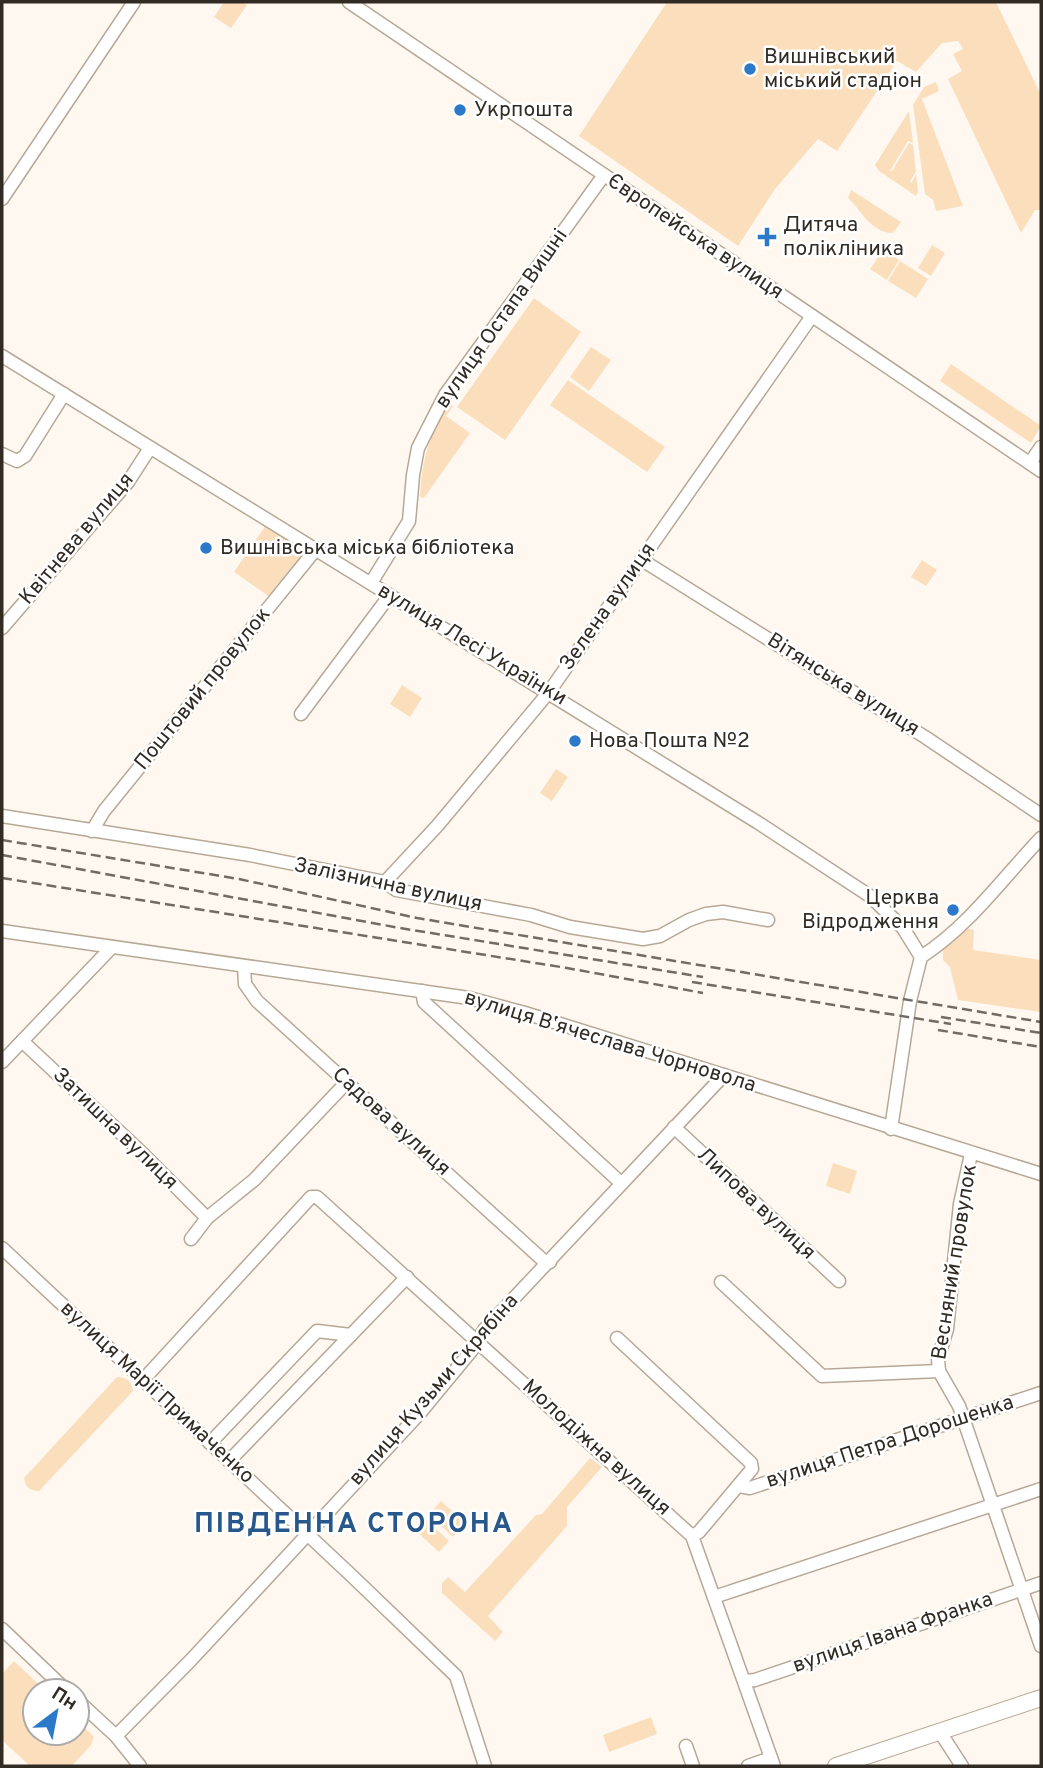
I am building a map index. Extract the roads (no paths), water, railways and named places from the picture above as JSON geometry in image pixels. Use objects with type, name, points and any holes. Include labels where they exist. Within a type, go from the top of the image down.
[{"type":"main road","points":[[836,1766],[1041,1698]]},
{"type":"street","points":[[2,198],[134,2]]},
{"type":"street","name":"Європейська вулиця","points":[[349,2],[1036,467]]},
{"type":"street","name":"вулиця Остапа Вишні","points":[[371,583],[409,521],[418,448],[444,395],[604,175]]},
{"type":"street","name":"Зелена вулиця","points":[[385,882],[447,815],[549,691],[812,316]]},
{"type":"street","name":"вулиця Лесі Українки","points":[[2,356],[549,691],[870,896],[903,928],[921,957]]},
{"type":"street","points":[[2,454],[17,461],[25,456],[64,394]]},
{"type":"street","points":[[1036,467],[1041,447]]},
{"type":"street","name":"Квітнева вулиця","points":[[2,628],[128,482],[150,448]]},
{"type":"street","name":"Поштовий провулок","points":[[92,831],[104,811],[316,549]]},
{"type":"street","name":"Вітянська вулиця","points":[[642,559],[925,737],[1041,815]]},
{"type":"street","points":[[301,714],[390,595]]},
{"type":"street","name":"Залізнична вулиця","points":[[2,816],[250,855],[385,882],[396,890],[531,915],[570,927],[643,939],[660,936],[706,914],[723,912],[768,920]]},
{"type":"street","points":[[891,1129],[912,992],[921,957],[939,946],[962,925],[1041,838]]},
{"type":"street","name":"вулиця Вʼячеслава Чорновола","points":[[2,931],[469,998],[526,1013],[1041,1174]]},
{"type":"street","points":[[2,1062],[112,947]]},
{"type":"street","name":"Садова вулиця","points":[[244,966],[245,984],[257,1001],[550,1262]]},
{"type":"street","points":[[422,991],[424,1002],[621,1183]]},
{"type":"street","name":"Затишна вулиця","points":[[22,1041],[207,1218]]},
{"type":"street","name":"вулиця Кузьми Скрябіна","points":[[116,1736],[191,1660],[420,1413],[484,1330],[724,1075]]},
{"type":"street","points":[[191,1239],[207,1218],[254,1180],[347,1082]]},
{"type":"street","name":"Липова вулиця","points":[[674,1127],[839,1281]]},
{"type":"street","name":"Весняний провулок","points":[[939,1371],[938,1359],[947,1329],[960,1204],[971,1154]]},
{"type":"street","name":"Молодіжна вулиця","points":[[143,1380],[311,1197],[317,1197],[692,1536],[773,1762]]},
{"type":"street","name":"вулиця Марії Примаченко","points":[[2,1248],[456,1676],[485,1766]]},
{"type":"street","points":[[229,1461],[407,1277]]},
{"type":"street","points":[[722,1283],[822,1376],[939,1371],[959,1406],[1041,1646]]},
{"type":"street","points":[[210,1443],[317,1331],[351,1335]]},
{"type":"street","points":[[617,1338],[747,1457],[752,1469],[699,1532],[692,1536]]},
{"type":"street","name":"вулиця Петра Дорошенка","points":[[739,1486],[750,1488],[1041,1393]]},
{"type":"street","points":[[714,1597],[1041,1489]]},
{"type":"street","name":"вулиця Івана Франка","points":[[745,1681],[1041,1583]]},
{"type":"street","points":[[2,1629],[52,1677]]},
{"type":"street","points":[[91,1713],[116,1736],[140,1766]]},
{"type":"street","points":[[940,1732],[962,1766]]},
{"type":"street","points":[[686,1746],[693,1766]]},
{"type":"street","points":[[748,1766],[773,1762]]},
{"type":"railway","points":[[2,840],[239,879],[417,918],[1041,1022]]},
{"type":"railway","points":[[2,855],[400,928],[703,977]]},
{"type":"railway","points":[[2,878],[567,968],[703,993]]},
{"type":"railway","points":[[692,982],[951,1024]]},
{"type":"railway","points":[[941,1017],[1041,1033]]},
{"type":"railway","points":[[938,1030],[1041,1047]]},
{"type":"place","name":"Вишнівський міський стадіон","points":[[750,69]]},
{"type":"place","name":"Укрпошта","points":[[460,110]]},
{"type":"place","name":"Дитяча полікліника","points":[[767,237]]},
{"type":"place","name":"Вишнівська міська бібліотека","points":[[206,548]]},
{"type":"place","name":"Нова Пошта №2","points":[[575,741]]},
{"type":"place","name":"Церква Відродження","points":[[953,910]]},
{"type":"district","name":"ПІВДЕННА СТОРОНА","points":[[354,1525]]}]
